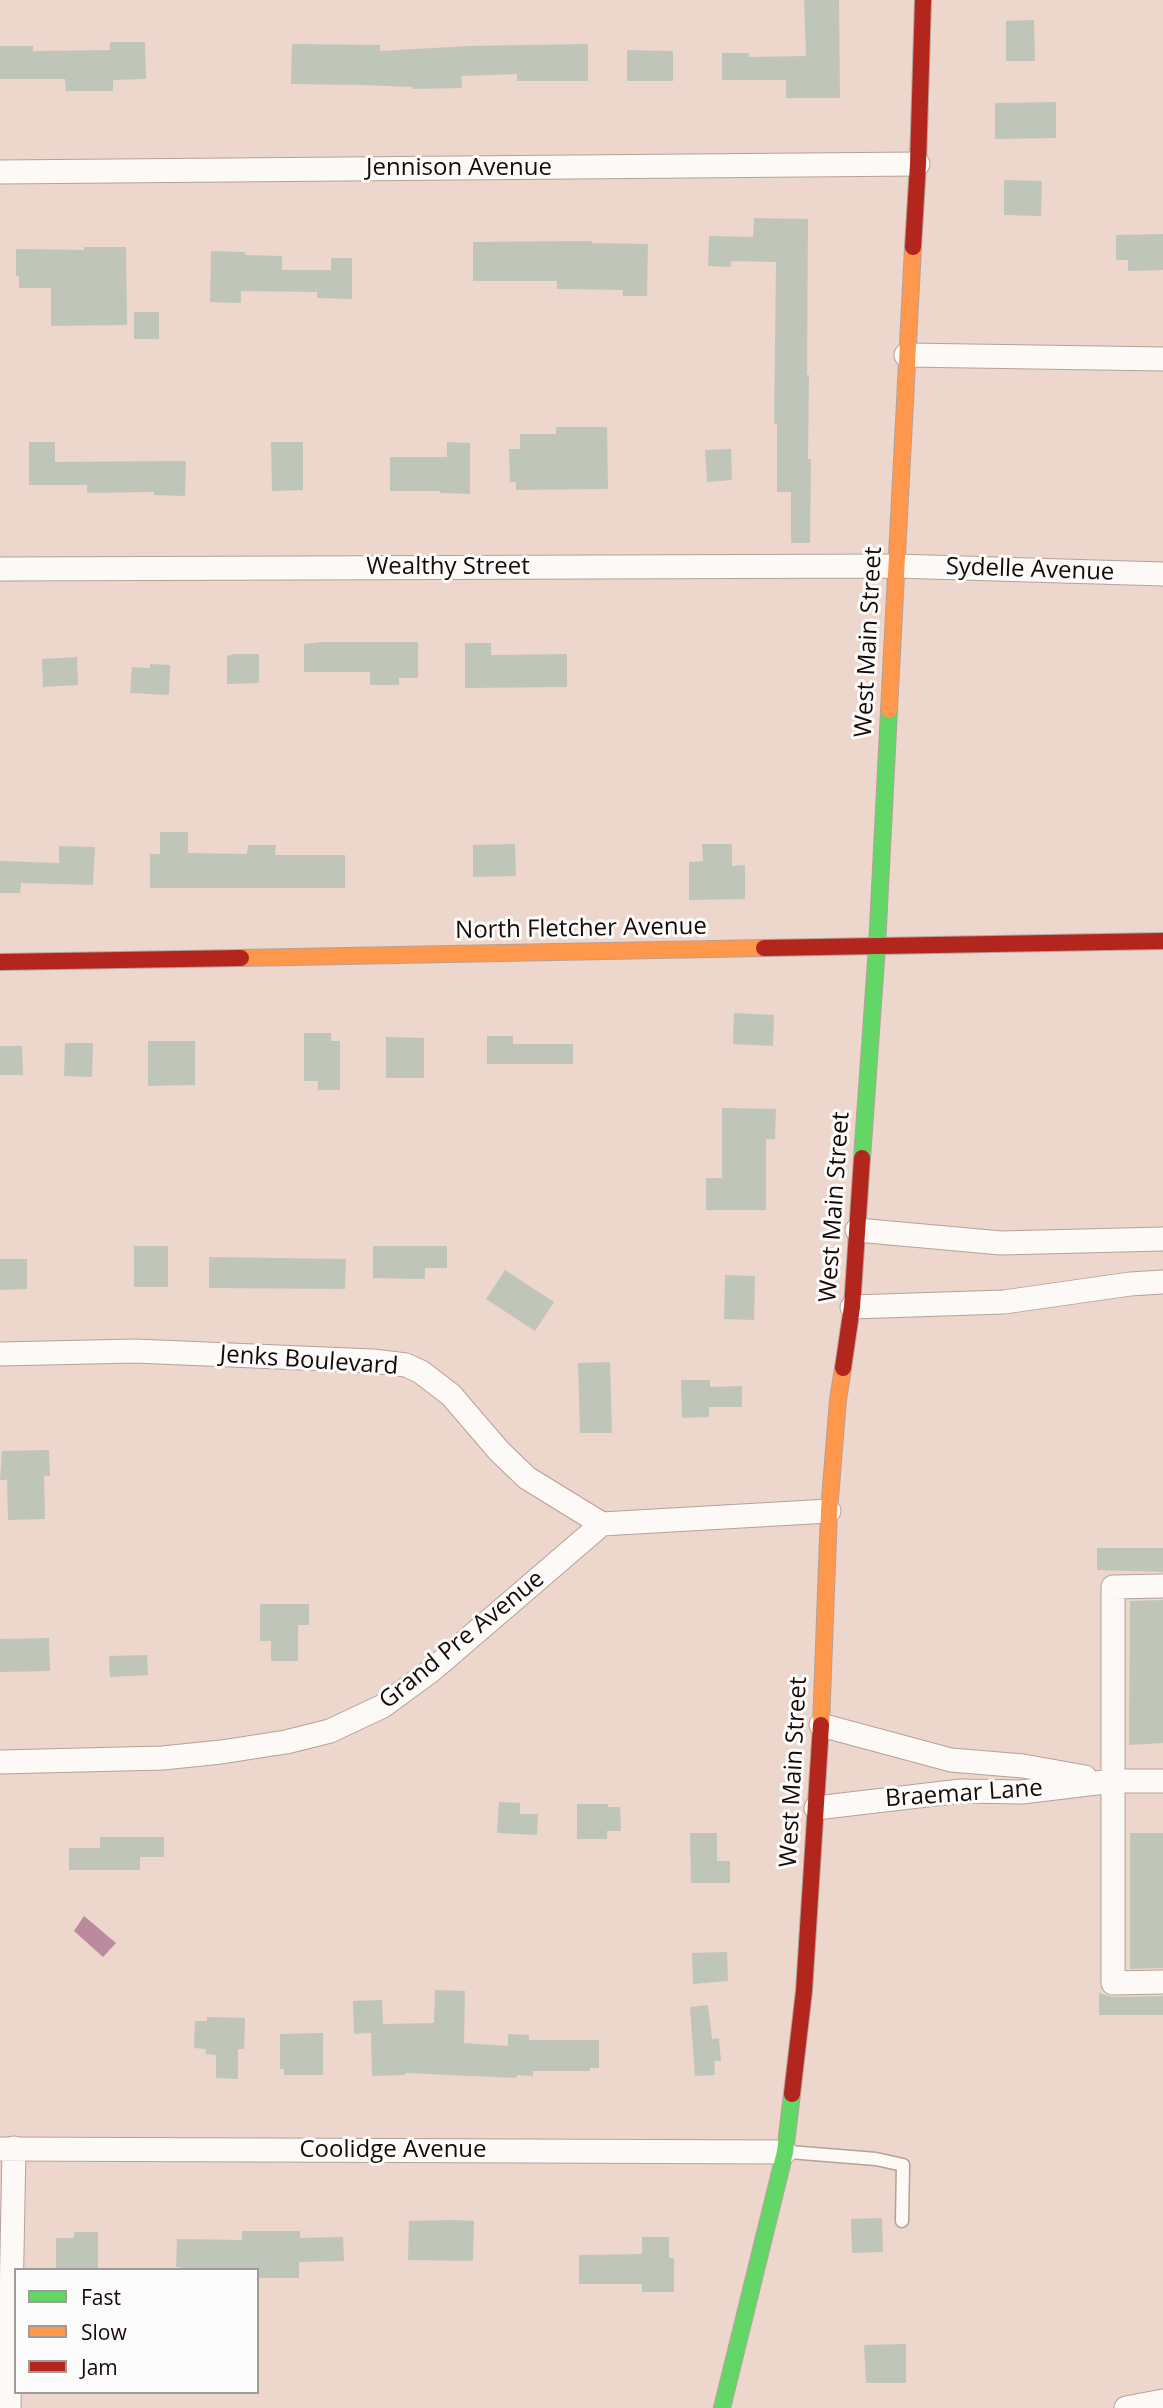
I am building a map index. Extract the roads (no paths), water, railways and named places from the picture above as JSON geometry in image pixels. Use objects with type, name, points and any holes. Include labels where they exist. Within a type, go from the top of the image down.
[{"type":"main road","name":"West Main Street","points":[[722,2408],[785,2152],[804,1990],[821,1726],[829,1511],[838,1400],[852,1307],[877,947],[905,355],[918,164],[923,0]]},
{"type":"main road","name":"North Fletcher Avenue","points":[[0,962],[1163,941]]},
{"type":"street","name":"Jennison Avenue","points":[[0,172],[918,164]]},
{"type":"street","points":[[905,355],[1163,359]]},
{"type":"street","name":"Wealthy Street","points":[[0,569],[896,566]]},
{"type":"street","name":"Sydelle Avenue","points":[[896,566],[1163,574]]},
{"type":"street","points":[[857,1230],[1001,1243],[1163,1239]]},
{"type":"street","points":[[852,1307],[1004,1303],[1130,1284],[1163,1282]]},
{"type":"street","name":"Jenks Boulevard","points":[[0,1354],[135,1351],[373,1361],[406,1365],[421,1372],[451,1395],[499,1451],[527,1478],[603,1524]]},
{"type":"street","points":[[603,1524],[829,1511]]},
{"type":"street","name":"Grand Pre Avenue","points":[[0,1762],[163,1758],[286,1742],[330,1731],[383,1706],[432,1670],[603,1524]]},
{"type":"street","points":[[1163,1586],[1113,1587],[1112,1781],[1113,1983],[1163,1982]]},
{"type":"street","name":"Braemar Lane","points":[[821,1726],[951,1760],[1023,1766],[1112,1781]]},
{"type":"street","name":"Braemar Lane","points":[[816,1808],[961,1791],[1022,1792],[1112,1781],[1163,1782]]},
{"type":"street","points":[[7,2149],[9,2408]]},
{"type":"street","name":"Coolidge Avenue","points":[[7,2149],[785,2152]]},
{"type":"street","points":[[1126,2408],[1163,2401]]},
{"type":"lane","points":[[785,2152],[876,2159],[903,2165],[902,2221]]}]
